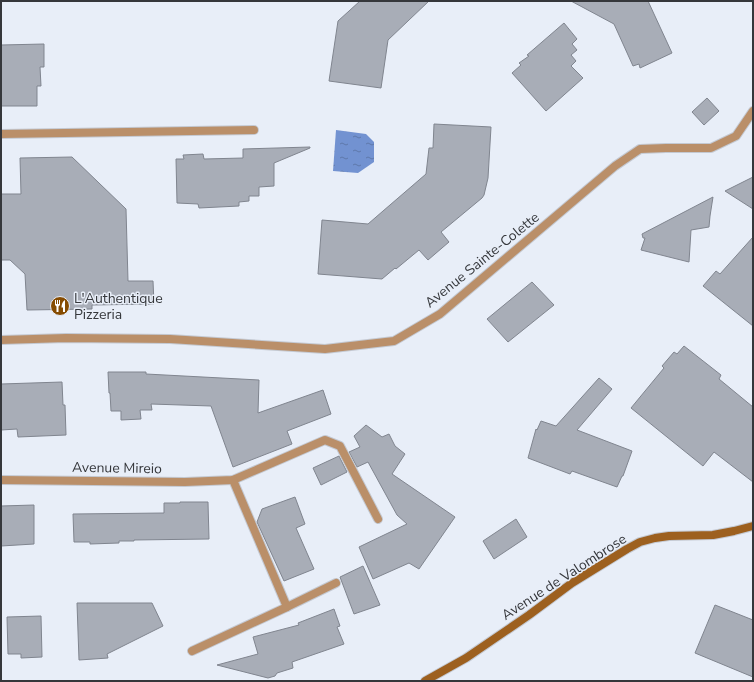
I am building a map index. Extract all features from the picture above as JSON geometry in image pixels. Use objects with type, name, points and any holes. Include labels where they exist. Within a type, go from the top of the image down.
[{"type":"main road","name":"Avenue de Valombrose","points":[[425,681],[466,658],[529,615],[572,583],[640,542],[669,536],[713,535],[753,526]]},
{"type":"street","name":"Avenue Sainte-Colette","points":[[1,340],[66,338],[170,339],[325,349],[394,341],[440,314],[615,166],[640,149],[711,148],[736,136],[753,111]]},
{"type":"street","points":[[1,134],[254,130]]},
{"type":"street","name":"Avenue Mireio","points":[[1,480],[185,482],[233,480],[325,440],[340,446],[378,519]]},
{"type":"street","points":[[233,480],[287,607]]},
{"type":"street","points":[[192,651],[336,583]]},
{"type":"water","points":[[336,130],[366,134],[374,142],[374,162],[358,173],[333,171]]},
{"type":"building","points":[[360,1],[429,1],[388,40],[381,88],[329,81],[338,21]]},
{"type":"building","points":[[571,1],[648,1],[672,53],[640,68],[639,64],[633,66],[614,24]]},
{"type":"building","points":[[564,23],[577,39],[572,44],[577,50],[571,55],[576,61],[571,66],[583,78],[546,111],[512,73],[521,65],[519,63],[529,56],[527,55]]},
{"type":"building","points":[[44,44],[44,67],[40,67],[41,86],[37,86],[37,106],[1,106],[1,45]]},
{"type":"building","points":[[707,98],[719,111],[704,125],[692,112]]},
{"type":"building","points":[[434,124],[491,127],[488,178],[484,195],[441,232],[449,242],[428,260],[419,250],[382,279],[318,274],[322,220],[368,224],[426,174],[429,148],[433,148]]},
{"type":"building","points":[[310,147],[274,163],[274,186],[259,187],[259,196],[249,196],[249,201],[239,202],[239,206],[199,208],[198,204],[177,203],[176,159],[184,159],[183,155],[203,154],[204,159],[243,158],[243,149]]},
{"type":"building","points":[[72,157],[126,209],[128,281],[153,281],[154,304],[92,305],[92,309],[27,310],[25,274],[10,260],[1,260],[1,194],[21,194],[20,158]]},
{"type":"building","points":[[753,177],[753,209],[725,191]]},
{"type":"building","points":[[713,197],[709,227],[691,230],[689,262],[641,250],[645,238],[643,238],[642,234]]},
{"type":"building","points":[[753,237],[753,326],[703,286],[716,271],[720,274]]},
{"type":"building","points":[[532,282],[554,305],[508,342],[487,319]]},
{"type":"building","points":[[684,346],[721,375],[719,379],[753,407],[753,482],[714,452],[703,466],[631,408],[664,368],[662,366],[674,352],[677,354]]},
{"type":"building","points":[[108,372],[146,372],[146,374],[259,380],[258,413],[323,390],[331,414],[287,431],[292,444],[233,467],[211,406],[151,404],[152,410],[140,410],[141,419],[121,420],[121,411],[111,411]]},
{"type":"building","points":[[599,378],[612,389],[577,430],[632,451],[623,476],[617,487],[572,471],[570,474],[528,458],[536,429],[537,430],[541,421],[556,426]]},
{"type":"building","points":[[62,382],[63,405],[65,405],[66,435],[18,437],[17,429],[1,430],[1,384]]},
{"type":"building","points":[[366,425],[382,437],[389,434],[395,446],[405,454],[392,474],[455,517],[419,569],[409,563],[373,579],[359,547],[407,524],[397,515],[368,462],[357,467],[349,452],[360,447],[354,436]]},
{"type":"building","points":[[339,456],[347,472],[321,485],[313,468]]},
{"type":"building","points":[[295,497],[305,524],[296,528],[314,569],[284,581],[257,522],[262,509]]},
{"type":"building","points":[[208,502],[209,539],[134,540],[119,541],[119,543],[90,544],[90,542],[74,542],[73,514],[164,513],[164,503]]},
{"type":"building","points":[[34,505],[34,544],[1,546],[1,506]]},
{"type":"building","points":[[516,519],[527,537],[494,559],[483,541]]},
{"type":"building","points":[[363,566],[380,605],[354,614],[340,577]]},
{"type":"building","points":[[77,603],[152,603],[163,626],[107,654],[108,658],[79,660]]},
{"type":"building","points":[[715,605],[753,620],[753,677],[695,653]]},
{"type":"building","points":[[334,609],[340,626],[337,627],[344,644],[292,662],[293,668],[277,673],[275,676],[268,678],[217,665],[258,654],[253,637],[299,625],[298,623]]},
{"type":"building","points":[[41,616],[42,657],[21,658],[21,654],[8,654],[7,617]]},
{"type":"place","name":"L'Authentique Pizzeria","points":[[60,306]]}]
